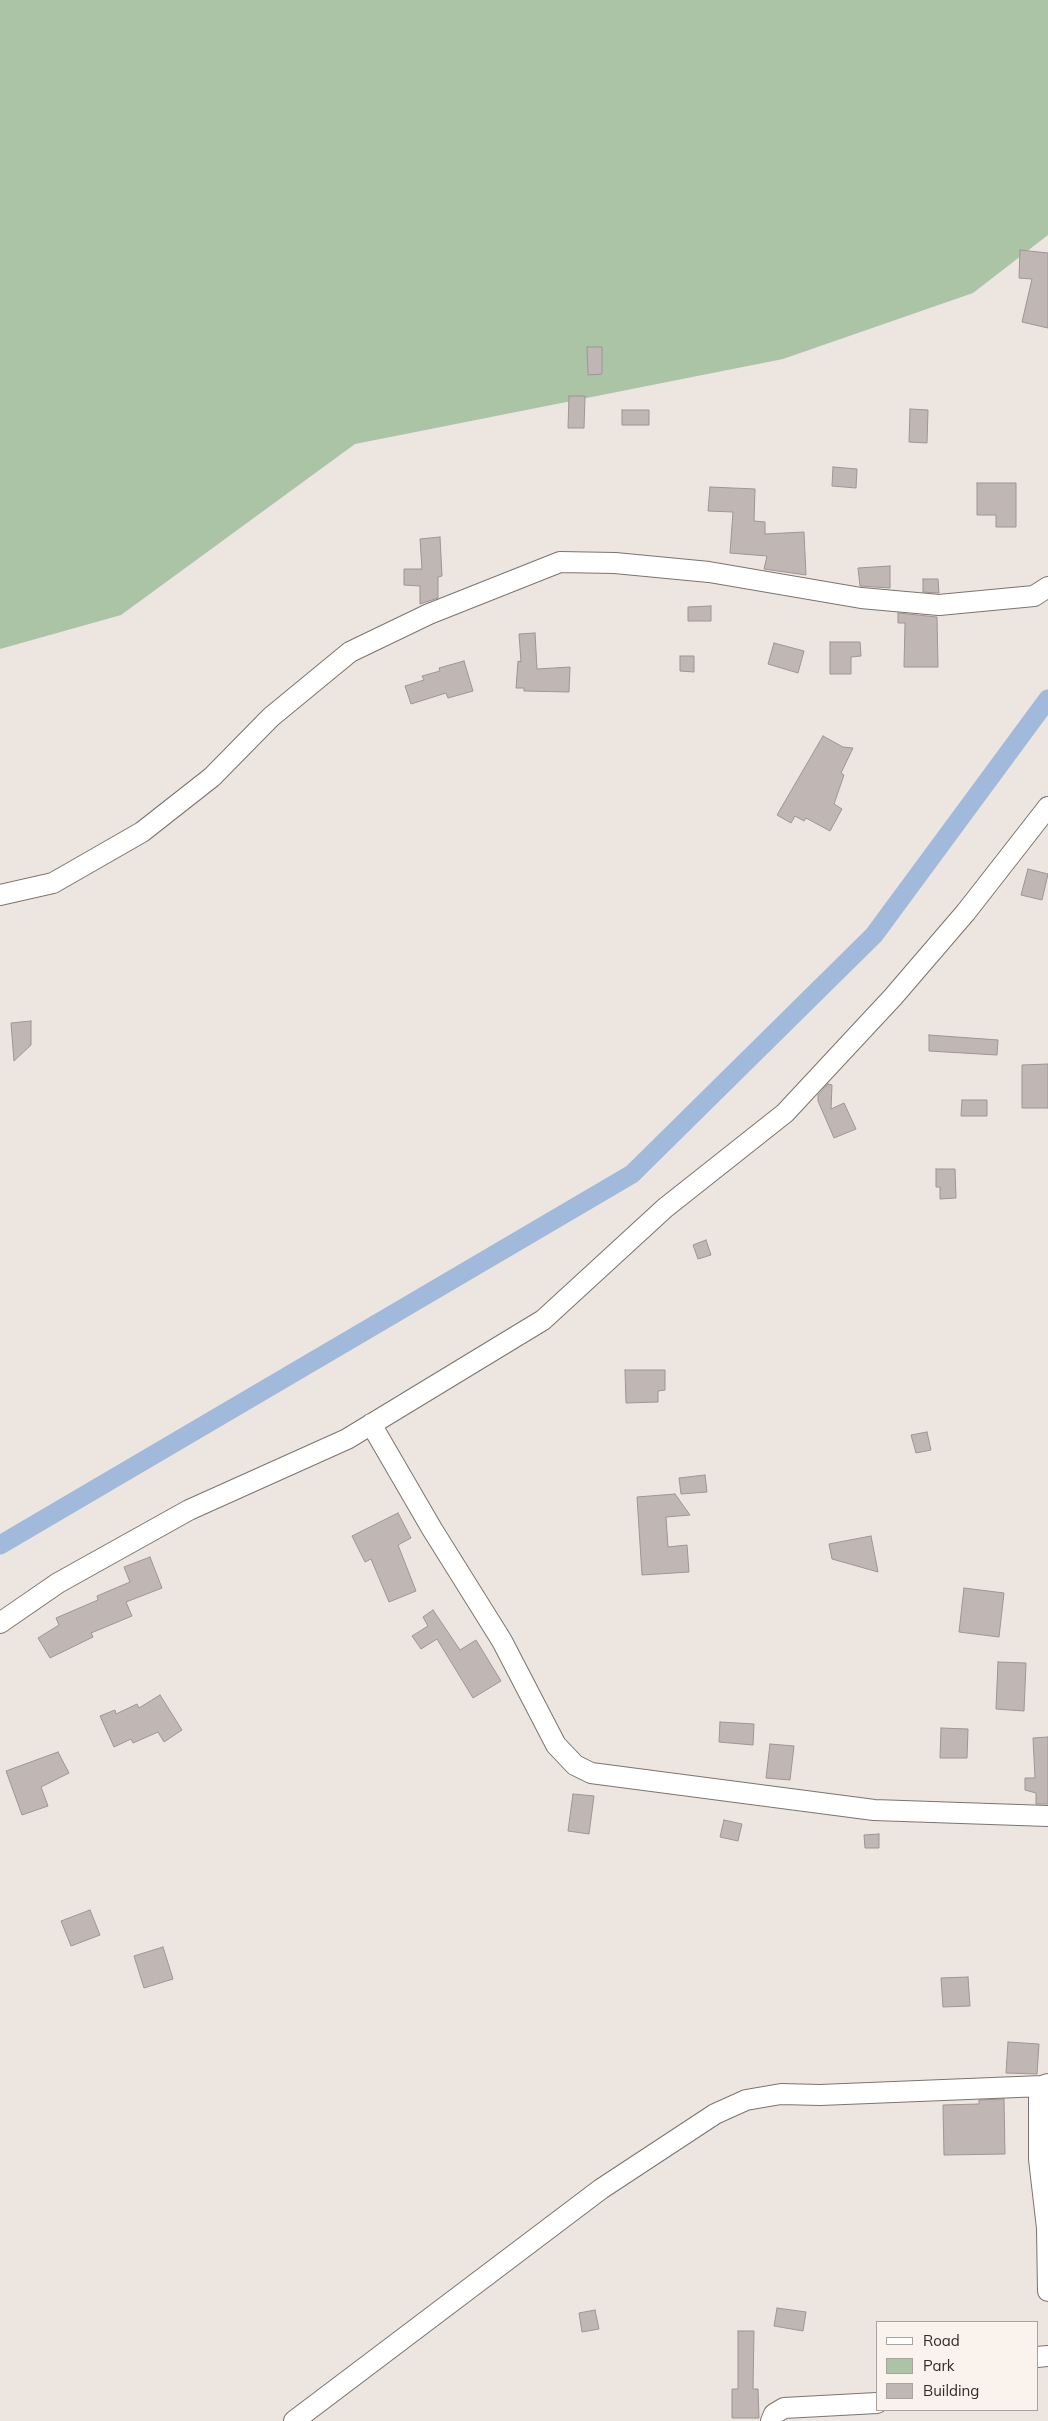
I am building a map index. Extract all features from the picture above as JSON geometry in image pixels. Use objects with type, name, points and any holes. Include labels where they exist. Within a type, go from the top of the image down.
[{"type":"street","points":[[0,895],[53,883],[142,832],[212,778],[271,717],[350,652],[429,614],[560,562],[615,563],[709,572],[861,598],[939,604],[1034,596],[1048,588]]},
{"type":"street","points":[[0,1622],[58,1583],[189,1510],[347,1439],[543,1320],[664,1208],[785,1113],[893,997],[966,912],[1048,808]]},
{"type":"street","points":[[371,1424],[432,1529],[502,1642],[556,1745],[575,1765],[591,1773],[874,1810],[1048,1816]]},
{"type":"street","points":[[294,2421],[601,2189],[715,2114],[746,2100],[781,2094],[820,2095],[1045,2085],[1039,2099],[1039,2159],[1047,2228],[1048,2291]]},
{"type":"street","points":[[771,2421],[774,2414],[784,2408],[876,2404]]},
{"type":"green space","points":[[0,0],[1048,0],[1048,235],[973,293],[783,359],[355,444],[121,615],[0,649]]},
{"type":"building","points":[[1020,250],[1048,253],[1048,328],[1022,322],[1032,279],[1019,278]]},
{"type":"building","points":[[587,347],[602,347],[602,374],[588,375]]},
{"type":"building","points":[[569,396],[585,396],[584,428],[568,428]]},
{"type":"building","points":[[910,409],[928,410],[927,443],[909,442]]},
{"type":"building","points":[[622,410],[649,410],[649,425],[622,425]]},
{"type":"building","points":[[833,467],[857,469],[856,488],[832,486]]},
{"type":"building","points":[[977,483],[1016,483],[1016,527],[996,527],[996,515],[977,515]]},
{"type":"building","points":[[710,487],[755,489],[754,521],[765,522],[765,534],[804,532],[806,575],[764,569],[767,556],[730,553],[733,512],[708,511]]},
{"type":"building","points":[[440,537],[442,576],[438,577],[438,598],[420,604],[420,586],[404,585],[404,569],[422,569],[420,539]]},
{"type":"building","points":[[890,566],[890,588],[860,586],[858,568]]},
{"type":"building","points":[[923,579],[938,579],[939,593],[923,592]]},
{"type":"building","points":[[711,606],[711,621],[688,621],[688,607]]},
{"type":"building","points":[[898,613],[937,617],[938,667],[904,667],[905,623],[898,623]]},
{"type":"building","points":[[535,633],[537,669],[570,667],[569,692],[524,691],[524,688],[516,688],[518,661],[521,662],[519,634]]},
{"type":"building","points":[[830,642],[860,642],[861,656],[851,657],[851,674],[830,674]]},
{"type":"building","points":[[774,643],[804,651],[798,673],[768,664]]},
{"type":"building","points":[[680,656],[694,656],[694,672],[680,671]]},
{"type":"building","points":[[464,661],[473,691],[448,698],[446,693],[411,704],[405,686],[424,680],[422,676],[440,671],[439,668]]},
{"type":"building","points":[[823,736],[843,747],[853,748],[841,773],[844,775],[834,804],[842,809],[830,831],[806,818],[804,821],[795,816],[791,823],[777,815]]},
{"type":"building","points":[[1028,869],[1048,874],[1042,900],[1021,895]]},
{"type":"building","points":[[31,1021],[31,1045],[14,1061],[11,1023]]},
{"type":"building","points":[[929,1035],[998,1040],[997,1055],[929,1051]]},
{"type":"building","points":[[1048,1064],[1048,1108],[1022,1108],[1022,1065]]},
{"type":"building","points":[[828,1084],[832,1085],[831,1109],[844,1103],[856,1129],[834,1138],[818,1101],[818,1095]]},
{"type":"building","points":[[962,1100],[987,1100],[987,1116],[961,1116]]},
{"type":"building","points":[[936,1169],[955,1169],[956,1198],[940,1199],[940,1187],[936,1187]]},
{"type":"building","points":[[706,1240],[711,1255],[698,1259],[693,1245]]},
{"type":"building","points":[[625,1370],[665,1370],[665,1390],[658,1391],[658,1402],[626,1403]]},
{"type":"building","points":[[927,1432],[931,1450],[916,1453],[911,1435]]},
{"type":"building","points":[[705,1475],[707,1492],[681,1494],[679,1478]]},
{"type":"building","points":[[675,1494],[690,1515],[666,1517],[668,1547],[687,1545],[689,1572],[642,1575],[637,1497]]},
{"type":"building","points":[[398,1513],[411,1538],[398,1545],[416,1591],[389,1602],[371,1559],[365,1562],[352,1536]]},
{"type":"building","points":[[871,1536],[878,1572],[832,1559],[829,1544]]},
{"type":"building","points":[[150,1557],[162,1588],[126,1602],[132,1616],[91,1633],[93,1637],[50,1658],[38,1638],[59,1625],[56,1618],[98,1600],[97,1596],[130,1582],[124,1567]]},
{"type":"building","points":[[964,1588],[1004,1593],[999,1637],[959,1632]]},
{"type":"building","points":[[433,1610],[460,1650],[476,1640],[501,1681],[473,1698],[437,1639],[421,1649],[412,1636],[428,1626],[423,1617]]},
{"type":"building","points":[[998,1662],[1026,1663],[1024,1711],[996,1709]]},
{"type":"building","points":[[160,1695],[182,1730],[164,1742],[158,1732],[133,1743],[131,1739],[114,1747],[100,1716],[115,1710],[116,1714],[137,1704],[139,1708]]},
{"type":"building","points":[[720,1722],[754,1724],[753,1745],[719,1742]]},
{"type":"building","points":[[941,1728],[968,1729],[967,1758],[940,1758]]},
{"type":"building","points":[[1048,1737],[1048,1804],[1036,1804],[1036,1793],[1025,1790],[1025,1778],[1035,1778],[1033,1738]]},
{"type":"building","points":[[770,1744],[794,1746],[790,1780],[766,1778]]},
{"type":"building","points":[[58,1752],[69,1773],[41,1787],[48,1806],[22,1815],[6,1771]]},
{"type":"building","points":[[573,1794],[594,1796],[589,1834],[568,1831]]},
{"type":"building","points":[[724,1820],[742,1824],[738,1841],[720,1837]]},
{"type":"building","points":[[879,1834],[879,1848],[865,1848],[864,1835]]},
{"type":"building","points":[[90,1910],[100,1935],[71,1946],[61,1921]]},
{"type":"building","points":[[163,1947],[173,1979],[144,1988],[134,1956]]},
{"type":"building","points":[[968,1977],[970,2006],[943,2007],[941,1978]]},
{"type":"building","points":[[1008,2042],[1039,2044],[1037,2074],[1006,2073]]},
{"type":"building","points":[[1004,2099],[1005,2154],[944,2155],[943,2105],[979,2104],[979,2100]]},
{"type":"building","points":[[777,2308],[806,2312],[803,2331],[774,2326]]},
{"type":"building","points":[[595,2310],[599,2329],[582,2332],[579,2313]]},
{"type":"building","points":[[738,2331],[754,2331],[753,2389],[758,2389],[759,2418],[732,2418],[732,2389],[738,2389]]},
{"type":"waterway","points":[[0,1545],[632,1174],[874,935],[1048,699]]}]
